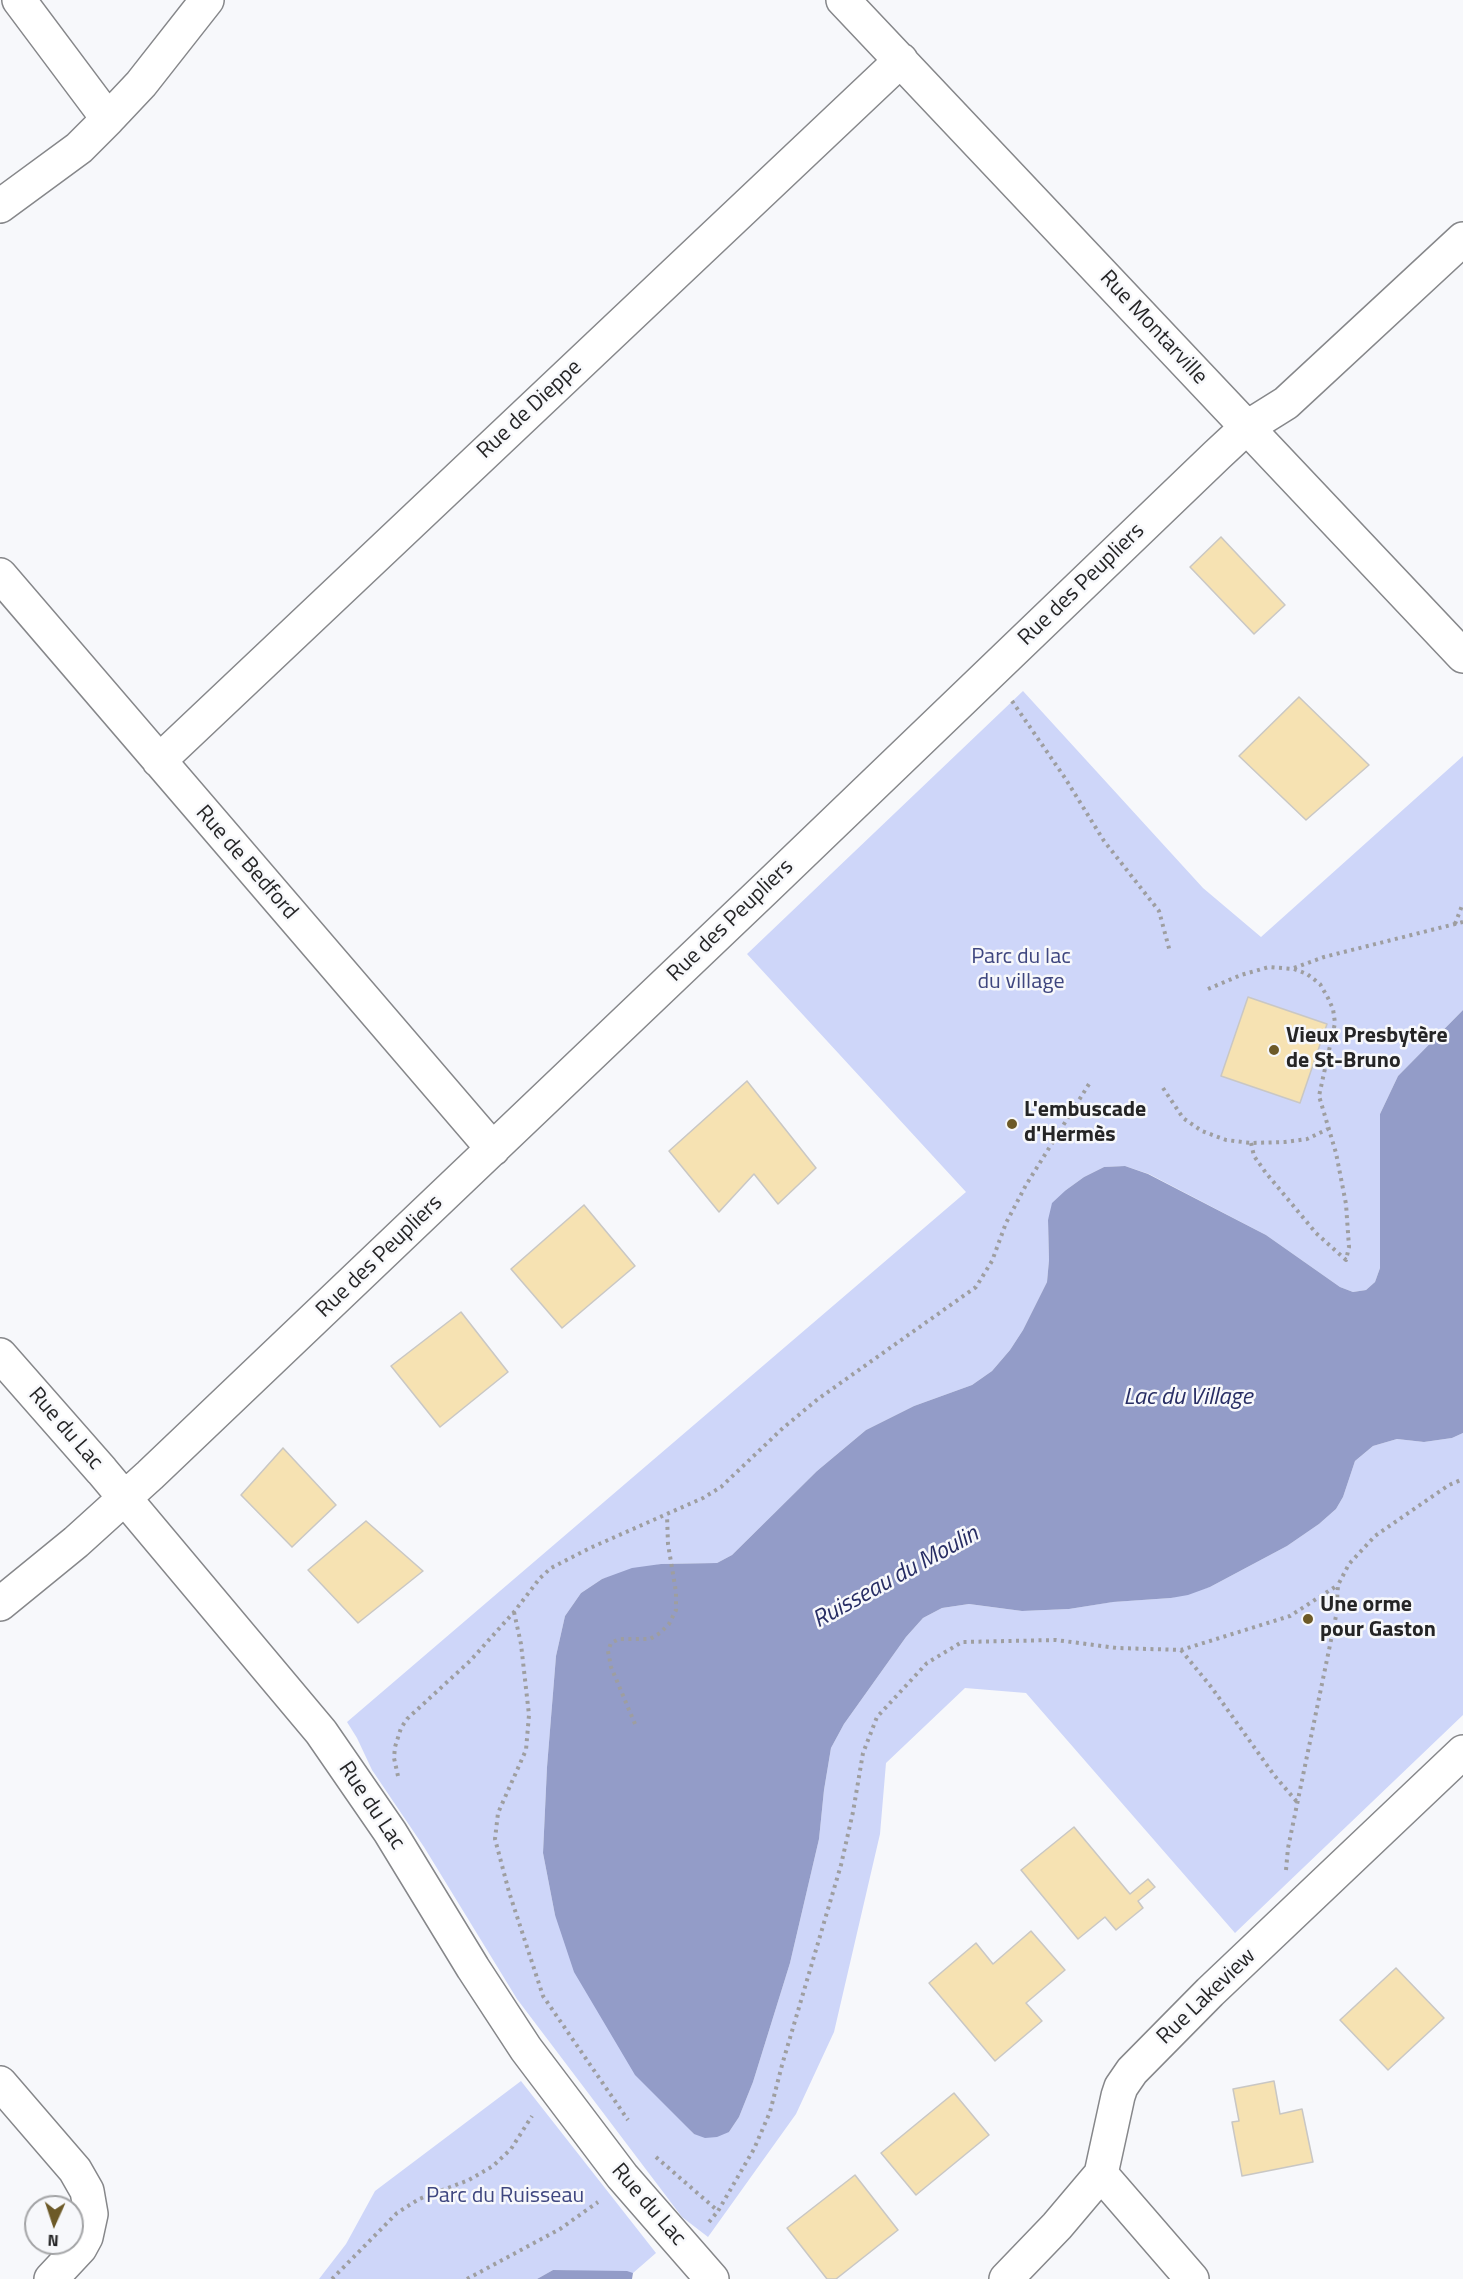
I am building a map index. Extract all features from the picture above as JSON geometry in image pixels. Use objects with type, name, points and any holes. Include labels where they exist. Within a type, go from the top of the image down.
[{"type":"street","points":[[19,0],[108,119]]},
{"type":"street","points":[[0,206],[79,148],[141,84],[207,0]]},
{"type":"street","name":"Rue Montarville","points":[[843,0],[1463,656]]},
{"type":"street","name":"Rue de Dieppe","points":[[159,761],[901,60]]},
{"type":"street","name":"Rue des Peupliers","points":[[0,1604],[125,1499],[1246,428],[1286,403],[1463,239]]},
{"type":"street","name":"Rue de Bedford","points":[[0,575],[493,1149]]},
{"type":"street","name":"Rue du Lac","points":[[0,1355],[125,1499],[321,1732],[396,1841],[478,1977],[531,2057],[622,2176],[712,2279]]},
{"type":"street","name":"Rue Lakeview","points":[[1006,2279],[1057,2226],[1101,2174],[1118,2096],[1132,2071],[1210,1992],[1463,1752]]},
{"type":"street","points":[[0,2083],[75,2170],[87,2190],[91,2214],[86,2237],[73,2257],[51,2279]]},
{"type":"street","points":[[1101,2174],[1192,2279]]},
{"type":"path","points":[[1010,698],[1042,742],[1104,841],[1159,911],[1170,952]]},
{"type":"path","points":[[1455,925],[1463,903]]},
{"type":"path","points":[[1294,969],[1324,957],[1463,922]]},
{"type":"path","points":[[1208,989],[1241,975],[1269,967],[1294,969],[1307,974],[1320,984],[1333,1009],[1335,1023],[1319,1096],[1336,1153],[1346,1204],[1349,1247],[1346,1260],[1316,1233],[1266,1173],[1254,1156],[1251,1143]]},
{"type":"path","points":[[398,1778],[394,1758],[397,1737],[401,1728],[414,1712],[470,1661],[551,1568],[590,1548],[703,1498],[721,1487],[783,1428],[818,1399],[976,1287],[992,1261],[1006,1223],[1026,1185],[1089,1084]]},
{"type":"path","points":[[1163,1088],[1183,1118],[1202,1131],[1226,1140],[1285,1143],[1307,1139],[1328,1129]]},
{"type":"path","points":[[1288,1876],[1286,1869],[1288,1848],[1336,1616],[1338,1585],[1348,1564],[1375,1536],[1449,1485],[1463,1479]]},
{"type":"path","points":[[634,1724],[611,1667],[608,1651],[611,1643],[619,1639],[650,1639],[660,1633],[669,1624],[676,1610],[676,1592],[668,1545],[667,1515]]},
{"type":"path","points":[[655,2155],[718,2211],[754,2150],[770,2112],[841,1865],[863,1753],[877,1717],[927,1663],[962,1642],[1056,1640],[1117,1648],[1181,1650],[1290,1616],[1338,1585]]},
{"type":"path","points":[[514,1612],[521,1644],[529,1715],[526,1750],[498,1813],[495,1839],[509,1892],[543,1996],[630,2122]]},
{"type":"path","points":[[1181,1650],[1212,1688],[1274,1775],[1297,1802]]},
{"type":"path","points":[[332,2279],[397,2213],[419,2199],[469,2180],[493,2166],[511,2149],[533,2114]]},
{"type":"path","points":[[467,2279],[560,2229],[603,2197]]},
{"type":"green space","name":"Parc du lac du village","points":[[1023,691],[1203,888],[1261,937],[1463,756],[1463,1010],[1398,1076],[1380,1114],[1380,1268],[1375,1282],[1366,1290],[1353,1292],[1340,1287],[1266,1235],[1149,1174],[1125,1166],[1104,1167],[1084,1177],[1066,1190],[1048,1220],[1047,1282],[1023,1330],[992,1371],[972,1385],[914,1406],[866,1430],[817,1471],[732,1555],[717,1563],[661,1564],[602,1579],[581,1593],[565,1616],[556,1656],[547,1767],[543,1853],[555,1915],[684,2123],[694,2134],[729,2132],[739,2117],[753,2082],[790,1963],[819,1839],[831,1748],[844,1724],[906,1637],[923,1618],[942,1608],[969,1604],[1022,1611],[1069,1609],[1112,1602],[1171,1598],[1210,1587],[1287,1546],[1319,1524],[1336,1509],[1343,1497],[1355,1461],[1373,1446],[1397,1439],[1424,1442],[1452,1438],[1463,1433],[1463,1715],[1235,1933],[1026,1693],[965,1688],[886,1763],[880,1834],[834,2032],[796,2114],[708,2237],[682,2217],[517,1999],[424,1847],[372,1770],[347,1722],[966,1192],[747,954]]},
{"type":"green space","name":"Parc du Ruisseau","points":[[521,2081],[656,2253],[633,2273],[553,2270],[537,2279],[319,2279],[346,2244],[375,2191]]},
{"type":"water","name":"Lac du Village","points":[[1463,1010],[1463,1433],[1452,1438],[1424,1442],[1397,1439],[1373,1446],[1355,1461],[1343,1497],[1336,1509],[1319,1524],[1287,1546],[1210,1587],[1188,1595],[1113,1602],[1069,1609],[1022,1611],[969,1604],[942,1608],[923,1618],[906,1637],[844,1724],[831,1748],[819,1839],[790,1963],[753,2082],[739,2117],[729,2132],[717,2137],[705,2138],[694,2134],[635,2075],[574,1972],[555,1915],[543,1853],[556,1656],[565,1616],[581,1593],[602,1579],[632,1568],[661,1564],[717,1563],[732,1555],[817,1471],[866,1430],[914,1406],[972,1385],[992,1371],[1023,1330],[1047,1282],[1048,1220],[1052,1203],[1084,1177],[1104,1167],[1125,1166],[1148,1174],[1266,1235],[1340,1287],[1353,1292],[1366,1290],[1375,1282],[1380,1268],[1380,1114],[1398,1076]]},
{"type":"water","points":[[553,2270],[633,2273],[632,2279],[537,2279]]},
{"type":"building","points":[[1221,537],[1285,605],[1254,634],[1190,567]]},
{"type":"building","points":[[1299,697],[1369,765],[1306,820],[1239,756]]},
{"type":"building","name":"Vieux Presbytère de St-Bruno","points":[[1248,997],[1327,1024],[1300,1103],[1221,1076]]},
{"type":"building","points":[[747,1081],[816,1168],[778,1204],[754,1174],[719,1212],[669,1151]]},
{"type":"building","points":[[584,1205],[635,1266],[562,1328],[511,1269]]},
{"type":"building","points":[[461,1312],[508,1372],[440,1427],[391,1366]]},
{"type":"building","points":[[283,1448],[336,1505],[292,1547],[241,1495]]},
{"type":"building","points":[[366,1521],[423,1571],[358,1623],[308,1570]]},
{"type":"building","points":[[1074,1827],[1130,1894],[1148,1879],[1155,1887],[1138,1901],[1143,1908],[1116,1930],[1105,1917],[1078,1939],[1021,1870]]},
{"type":"building","points":[[1031,1931],[1065,1970],[1026,2003],[1042,2021],[995,2061],[929,1983],[976,1943],[993,1964]]},
{"type":"building","points":[[1396,1968],[1444,2018],[1388,2070],[1340,2020]]},
{"type":"building","points":[[1274,2081],[1280,2114],[1302,2109],[1313,2162],[1242,2176],[1232,2122],[1239,2121],[1233,2089]]},
{"type":"building","points":[[954,2093],[989,2135],[916,2195],[881,2153]]},
{"type":"building","points":[[855,2175],[898,2230],[836,2279],[827,2279],[787,2228]]},
{"type":"place","name":"Vieux Presbytère de St-Bruno","points":[[1274,1050]]},
{"type":"place","name":"L'embuscade d'Hermès","points":[[1012,1124]]},
{"type":"place","name":"Une orme pour Gaston","points":[[1308,1619]]},
{"type":"water label","name":"Ruisseau du Moulin","points":[[896,1578]]}]
